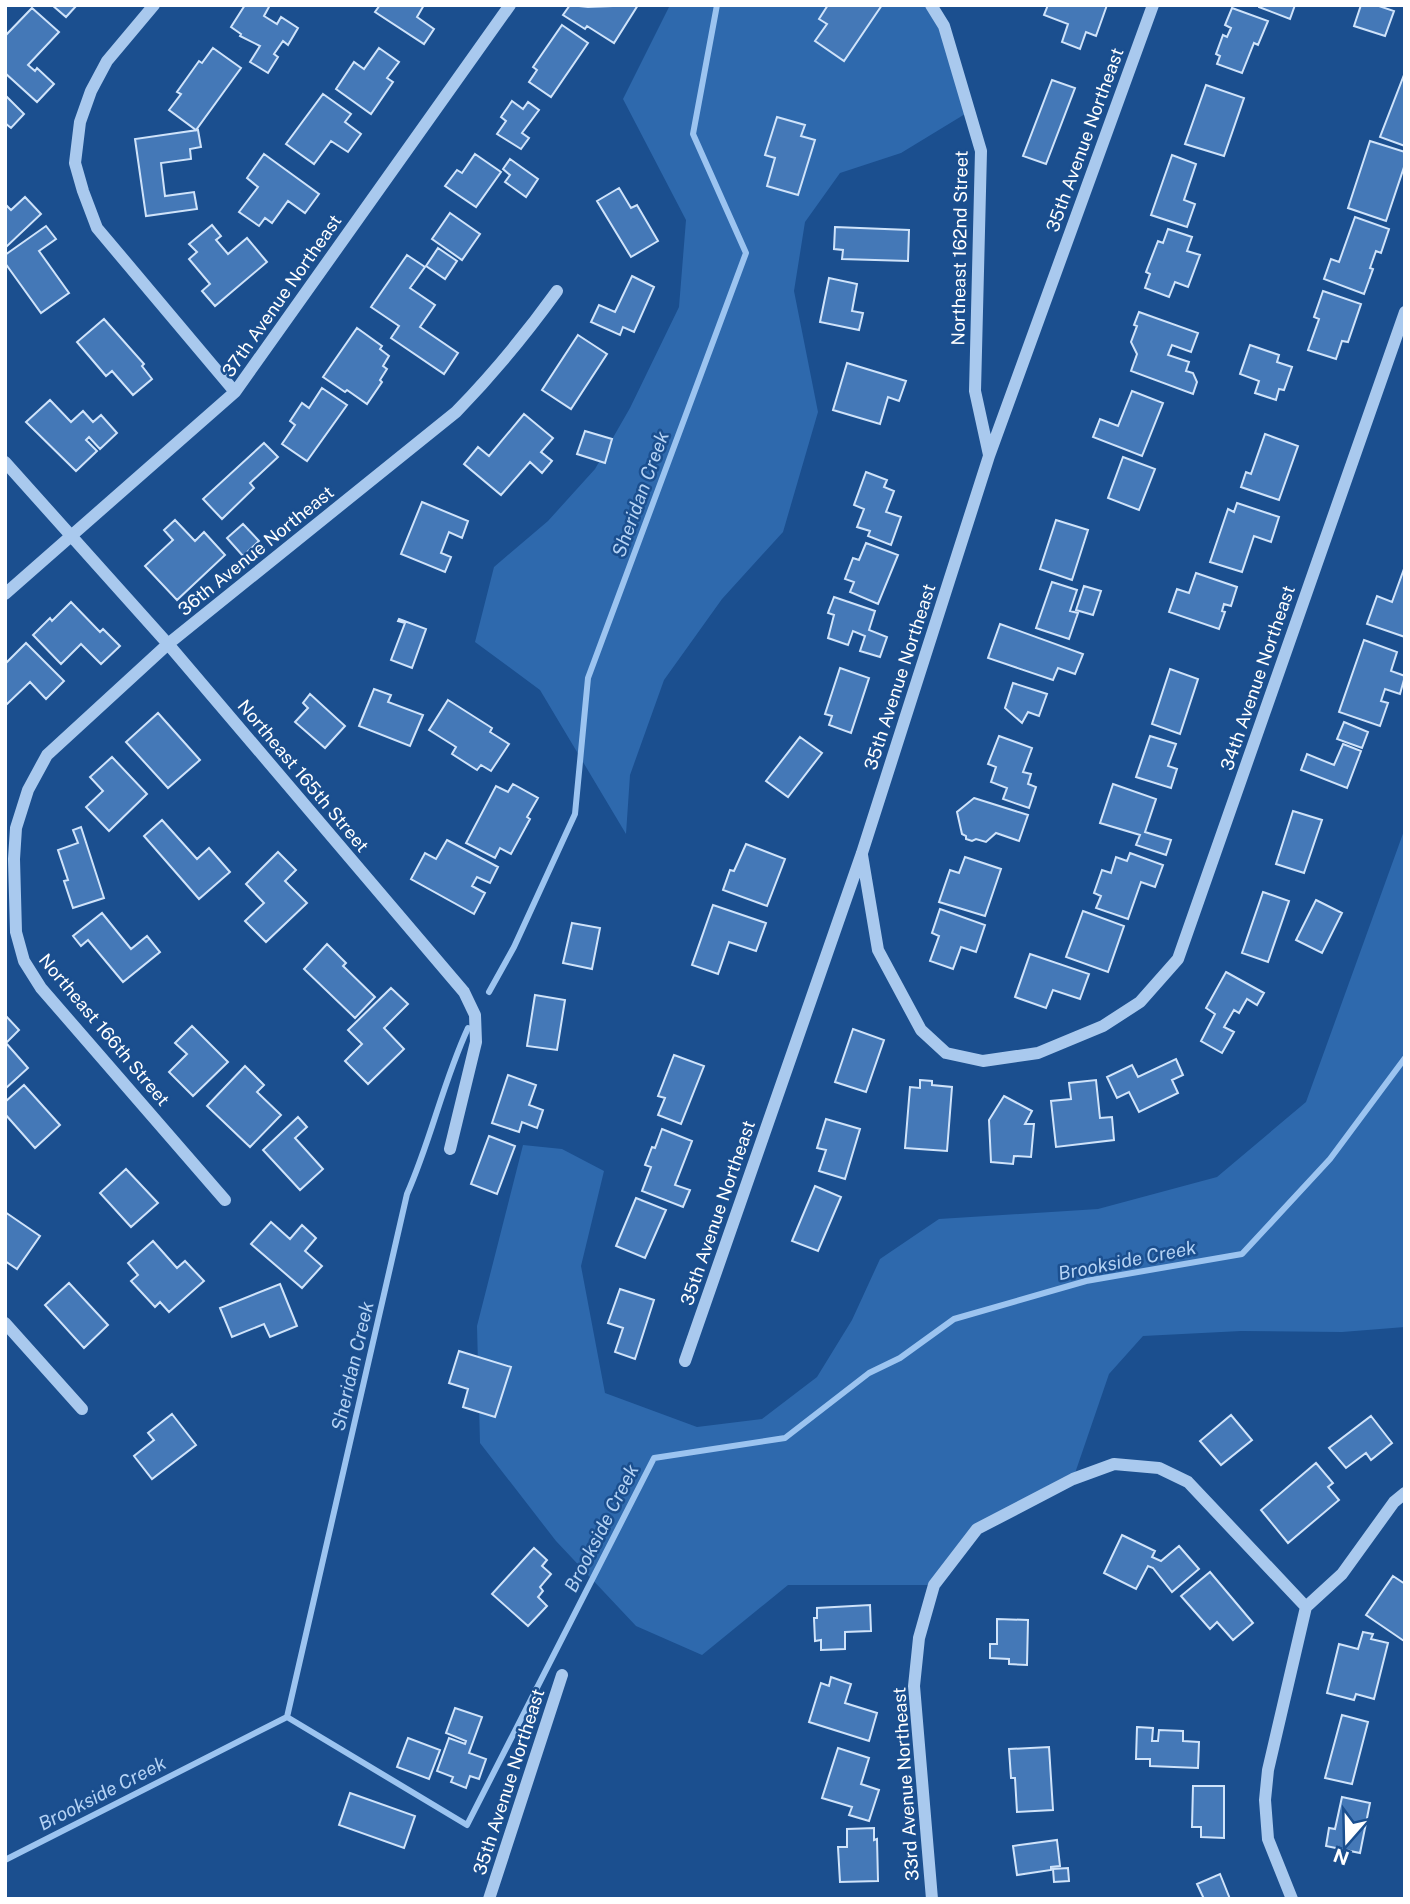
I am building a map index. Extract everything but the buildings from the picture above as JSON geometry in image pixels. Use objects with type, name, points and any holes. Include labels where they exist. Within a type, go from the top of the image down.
[{"type":"street","points":[[155,5],[107,61],[91,91],[80,121],[75,163],[97,228],[235,392]]},
{"type":"street","name":"37th Avenue Northeast","points":[[5,594],[235,392],[510,5]]},
{"type":"street","name":"Northeast 162nd Street","points":[[931,5],[944,26],[981,151],[975,391],[989,456]]},
{"type":"street","name":"35th Avenue Northeast","points":[[685,1361],[862,853],[989,456],[1153,5]]},
{"type":"street","name":"36th Avenue Northeast","points":[[14,859],[16,828],[28,790],[47,755],[168,644],[456,412],[486,382],[525,335],[557,290]]},
{"type":"street","name":"34th Avenue Northeast","points":[[862,853],[878,950],[921,1030],[946,1053],[983,1061],[1038,1053],[1103,1026],[1140,1002],[1178,960],[1405,312]]},
{"type":"street","name":"Northeast 165th Street","points":[[5,462],[168,644],[464,992],[475,1015],[477,1042],[450,1149]]},
{"type":"street","name":"Northeast 166th Street","points":[[14,859],[16,932],[24,961],[41,988],[225,1200]]},
{"type":"street","points":[[5,1323],[82,1409]]},
{"type":"street","name":"33rd Avenue Northeast","points":[[932,1899],[914,1686],[919,1638],[934,1585],[976,1529],[1073,1479],[1114,1464],[1159,1468],[1188,1482],[1306,1607]]},
{"type":"street","points":[[1292,1899],[1268,1839],[1265,1800],[1268,1770],[1306,1607],[1342,1574],[1394,1502],[1405,1493]]},
{"type":"street","name":"35th Avenue Northeast","points":[[489,1899],[562,1675]]},
{"type":"shaded area","points":[[670,5],[931,5],[970,111],[901,153],[840,173],[805,222],[794,291],[818,412],[783,532],[722,599],[664,680],[630,775],[626,834],[540,690],[475,642],[494,567],[548,521],[595,469],[630,408],[679,307],[686,220],[623,99]]},
{"type":"shaded area","points":[[1405,828],[1405,1327],[1342,1332],[1241,1331],[1143,1336],[1109,1374],[1073,1479],[977,1529],[934,1585],[788,1585],[702,1655],[636,1626],[556,1541],[480,1443],[477,1326],[523,1145],[562,1149],[604,1171],[581,1266],[605,1393],[697,1427],[762,1419],[817,1377],[852,1320],[880,1259],[939,1219],[1098,1209],[1217,1177],[1306,1102]]},
{"type":"waterway","name":"Sheridan Creek","points":[[489,992],[514,947],[575,814],[588,678],[746,253],[693,134],[717,5]]},
{"type":"waterway","name":"Sheridan Creek","points":[[287,1717],[407,1194],[468,1028]]},
{"type":"waterway","name":"Brookside Creek","points":[[5,1860],[287,1717],[467,1825],[654,1458],[785,1438],[869,1373],[900,1358],[954,1319],[1086,1281],[1242,1254],[1330,1159],[1405,1058]]}]
